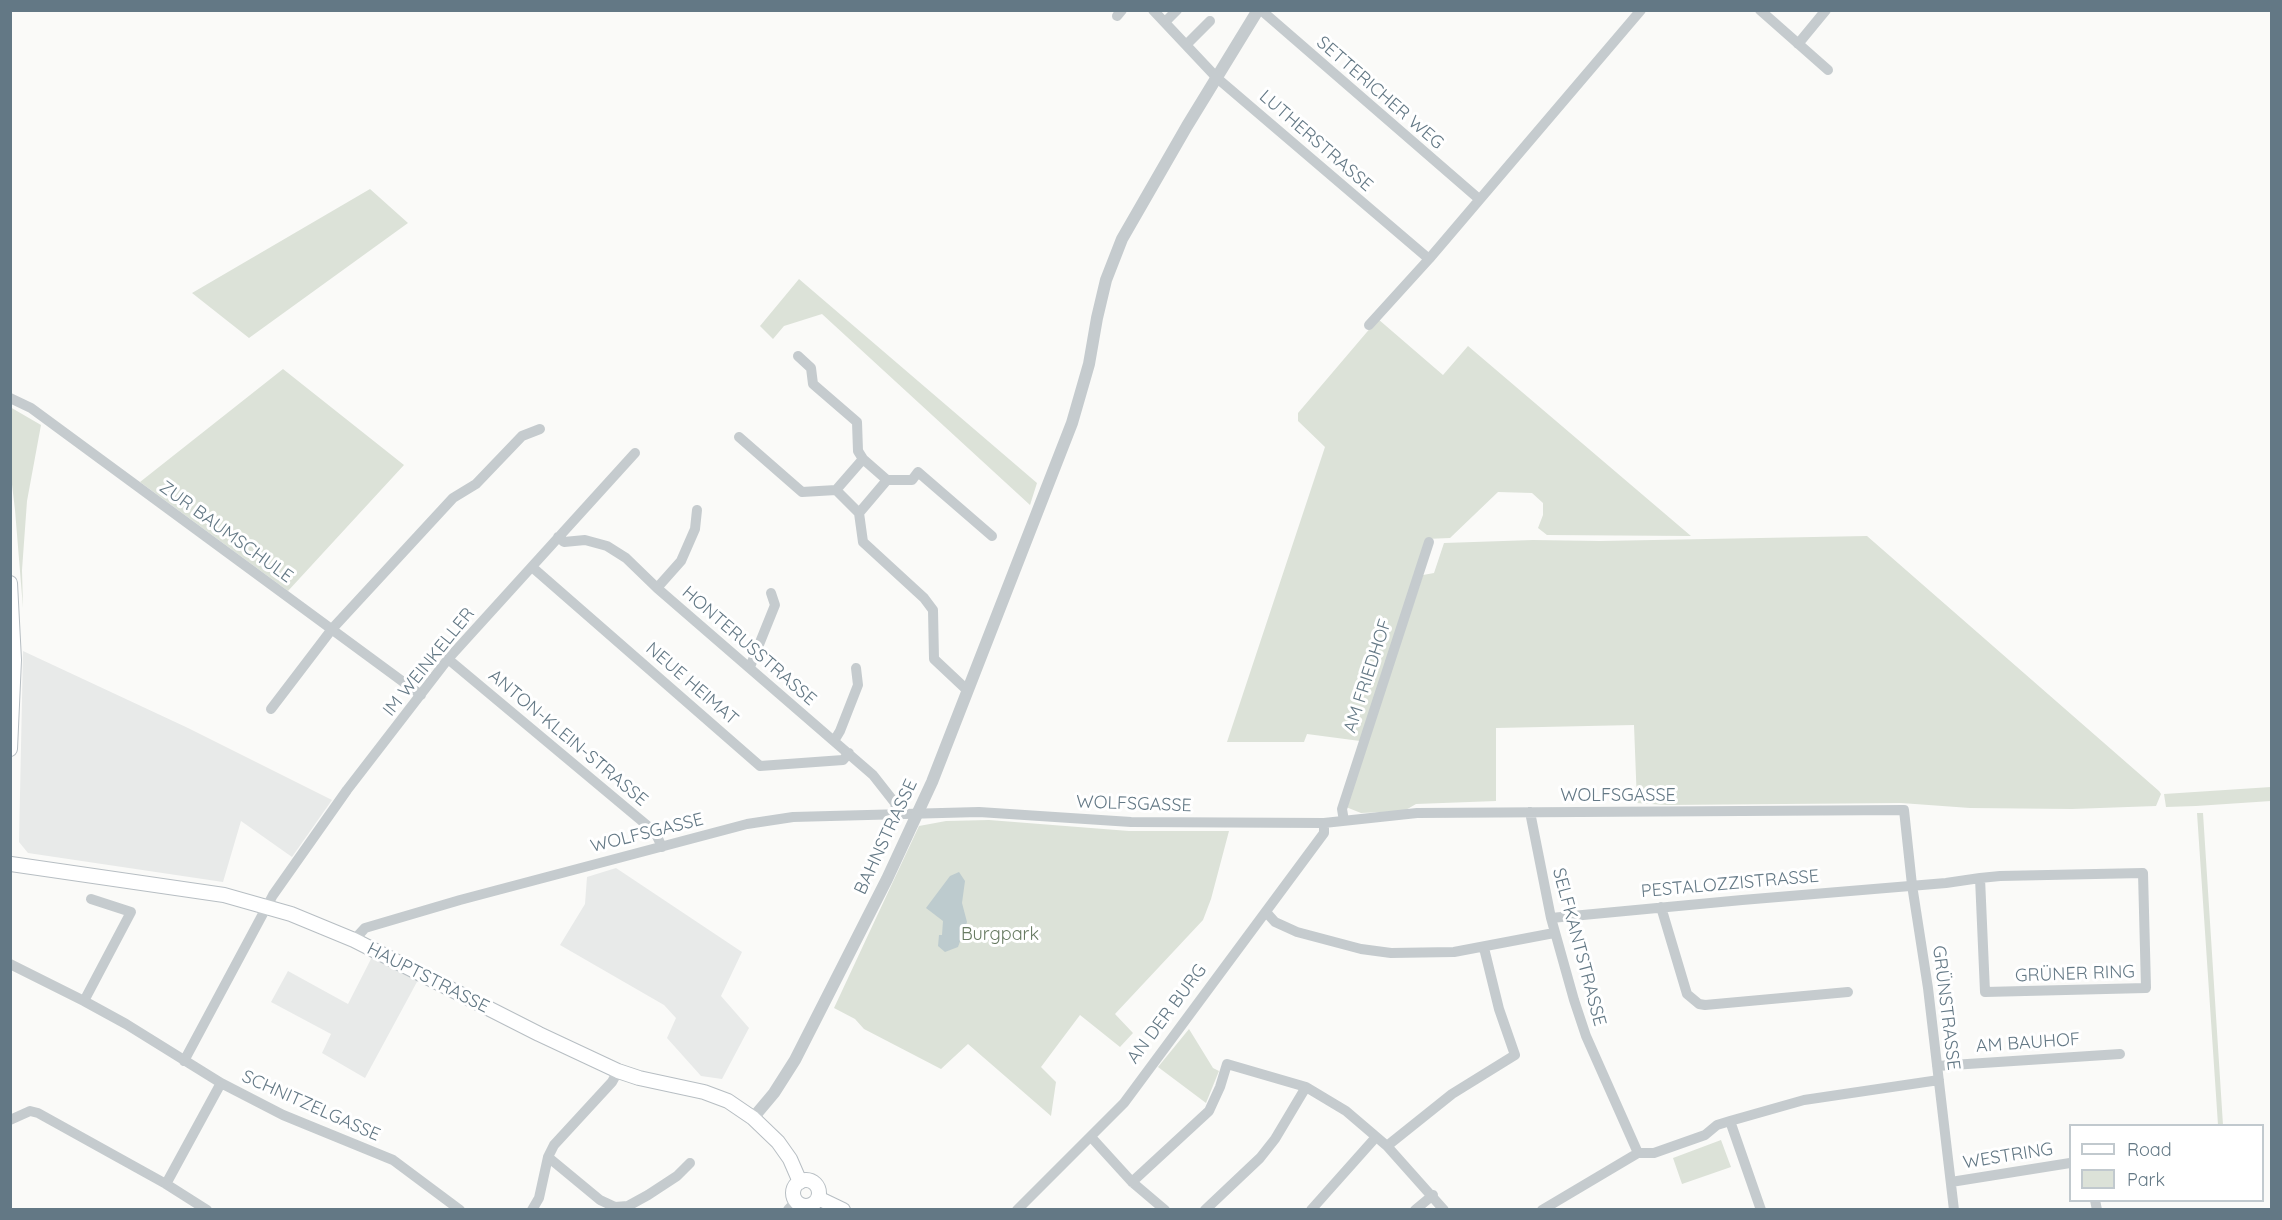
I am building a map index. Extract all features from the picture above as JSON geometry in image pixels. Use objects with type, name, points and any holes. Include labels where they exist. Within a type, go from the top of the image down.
[{"type":"main road","points":[[10,583],[14,660],[10,749]]},
{"type":"main road","name":"HAUPTSTRASSE","points":[[11,863],[224,895],[291,914],[354,940],[529,1029],[618,1071],[715,1095],[728,1101],[753,1118],[778,1142],[790,1160],[800,1182]]},
{"type":"main road","points":[[807,1180],[815,1183],[819,1190],[818,1198],[808,1206],[793,1206],[793,1193],[800,1182],[807,1180]]},
{"type":"main road","points":[[818,1198],[843,1209]]},
{"type":"street","name":"LUTHERSTRASSE","points":[[1153,10],[1217,78],[1429,259]]},
{"type":"street","points":[[1165,22],[1177,10]]},
{"type":"street","name":"BAHNSTRASSE","points":[[753,1118],[774,1093],[795,1060],[919,813],[1081,395],[1097,318],[1111,265],[1122,239],[1187,126],[1260,10]]},
{"type":"street","name":"SETTERICHER WEG","points":[[1260,10],[1479,199]]},
{"type":"street","points":[[1369,325],[1429,259],[1641,10]]},
{"type":"street","points":[[1760,10],[1828,70]]},
{"type":"street","points":[[1798,44],[1826,10]]},
{"type":"street","points":[[1186,45],[1210,21]]},
{"type":"street","points":[[798,356],[811,368],[813,384],[857,422],[858,451],[863,459],[887,480],[912,480],[918,472],[992,536]]},
{"type":"street","name":"ZUR BAUMSCHULE","points":[[10,398],[31,408],[421,695]]},
{"type":"street","points":[[271,709],[332,629],[453,498],[476,484],[522,436],[540,429]]},
{"type":"street","points":[[739,437],[802,492],[836,490],[863,459]]},
{"type":"street","name":"IM WEINKELLER","points":[[184,1061],[267,906],[347,790],[448,659],[635,453]]},
{"type":"street","points":[[859,513],[887,480]]},
{"type":"street","points":[[836,490],[859,513],[863,542],[924,598],[933,610],[933,659],[967,690]]},
{"type":"street","points":[[657,588],[681,561],[695,529],[697,510]]},
{"type":"street","name":"HONTERUSSTRASSE","points":[[558,537],[564,542],[585,540],[607,546],[626,558],[657,588],[873,775],[895,803],[897,813]]},
{"type":"street","name":"AM FRIEDHOF","points":[[1344,821],[1342,809],[1429,542]]},
{"type":"street","name":"NEUE HEIMAT","points":[[532,567],[760,766],[843,760],[849,753]]},
{"type":"street","points":[[750,667],[775,605],[771,593]]},
{"type":"street","name":"ANTON-KLEIN-STRASSE","points":[[448,659],[655,832],[662,847]]},
{"type":"street","points":[[834,741],[858,685],[856,668]]},
{"type":"street","name":"WOLFSGASSE","points":[[354,940],[365,928],[575,868],[747,824],[793,817],[980,812],[1131,822],[1324,823],[1417,813],[1904,810]]},
{"type":"street","name":"GRÜNSTRASSE","points":[[1904,810],[1954,1209]]},
{"type":"street","name":"SELFKANTSTRASSE","points":[[1530,812],[1554,933],[1586,1036],[1638,1153]]},
{"type":"street","name":"AN DER BURG","points":[[1017,1209],[1124,1103],[1212,981],[1324,833],[1324,823]]},
{"type":"street","name":"GRÜNER RING","points":[[1912,885],[1980,878],[2143,873],[2146,988],[1986,992],[1980,878]]},
{"type":"street","name":"PESTALOZZISTRASSE","points":[[1551,918],[1912,885]]},
{"type":"street","points":[[84,1000],[131,912],[91,899]]},
{"type":"street","points":[[1661,907],[1688,994],[1700,1004],[1848,992]]},
{"type":"street","points":[[1266,912],[1275,922],[1297,932],[1361,949],[1391,953],[1420,954],[1484,948],[1554,933]]},
{"type":"street","points":[[368,947],[376,925]]},
{"type":"street","points":[[1387,1146],[1452,1094],[1515,1055],[1499,1009],[1484,948]]},
{"type":"street","name":"SCHNITZELGASSE","points":[[10,964],[84,1000],[222,1083],[283,1115],[393,1160],[460,1209]]},
{"type":"street","name":"AM BAUHOF","points":[[1937,1066],[2120,1054]]},
{"type":"street","points":[[1132,1182],[1209,1111],[1227,1064],[1306,1087],[1346,1111],[1387,1146],[1444,1209]]},
{"type":"street","points":[[532,1209],[539,1198],[548,1157],[554,1145],[607,1088],[618,1071]]},
{"type":"street","points":[[1546,1208],[1638,1153],[1654,1153],[1705,1135],[1717,1125],[1804,1100],[1939,1080]]},
{"type":"street","points":[[166,1184],[222,1083]]},
{"type":"street","points":[[1205,1209],[1260,1158],[1275,1139],[1306,1087]]},
{"type":"street","points":[[10,1120],[30,1111],[38,1113],[207,1209]]},
{"type":"street","points":[[1730,1121],[1761,1209]]},
{"type":"street","points":[[1091,1137],[1132,1182],[1165,1209]]},
{"type":"street","points":[[1311,1209],[1376,1137]]},
{"type":"street","points":[[548,1157],[600,1200],[615,1207],[628,1206],[648,1195],[677,1176],[690,1163]]},
{"type":"street","name":"WESTRING","points":[[1951,1182],[2069,1163]]},
{"type":"street","points":[[1415,1209],[1433,1195]]},
{"type":"shaded area","points":[[23,651],[188,728],[332,800],[292,857],[241,821],[223,882],[28,853],[19,842]]},
{"type":"shaded area","points":[[616,868],[742,952],[721,996],[749,1028],[722,1079],[701,1076],[667,1038],[676,1018],[664,1005],[560,945],[585,904],[587,877]]},
{"type":"shaded area","points":[[959,872],[965,881],[962,903],[967,922],[958,947],[945,952],[938,946],[943,921],[926,908],[950,876]]},
{"type":"shaded area","points":[[372,957],[418,980],[365,1078],[322,1053],[331,1034],[271,1002],[288,971],[348,1004]]},
{"type":"green space","points":[[370,189],[408,223],[249,338],[192,293]]},
{"type":"green space","points":[[799,279],[1037,483],[1030,505],[822,314],[784,326],[773,339],[760,326]]},
{"type":"green space","points":[[1378,319],[1443,375],[1468,346],[1691,536],[1547,535],[1538,528],[1543,515],[1543,503],[1532,493],[1498,492],[1450,538],[1426,539],[1360,741],[1307,734],[1304,742],[1227,742],[1325,447],[1298,421],[1298,413]]},
{"type":"green space","points":[[283,369],[404,465],[288,591],[140,482]]},
{"type":"green space","points":[[10,407],[41,425],[27,501],[22,570],[23,608],[11,476]]},
{"type":"green space","points":[[1867,536],[2159,791],[2161,794],[2156,806],[2072,809],[1970,808],[1901,803],[1666,805],[1637,803],[1634,725],[1496,728],[1496,801],[1416,804],[1404,811],[1361,813],[1346,807],[1423,575],[1434,573],[1444,543]]},
{"type":"green space","points":[[2271,787],[2271,801],[2196,806],[2166,807],[2164,794]]},
{"type":"green space","points":[[2197,813],[2203,813],[2223,1124],[2218,1124]]},
{"type":"green space","name":"Burgpark","points":[[989,820],[1129,831],[1229,831],[1203,920],[1115,1014],[1133,1033],[1120,1047],[1080,1015],[1041,1067],[1056,1082],[1051,1116],[968,1044],[941,1069],[864,1029],[855,1019],[834,1008],[919,826],[946,821]]},
{"type":"green space","points":[[1189,1029],[1213,1068],[1219,1071],[1206,1103],[1158,1067]]},
{"type":"green space","points":[[1721,1140],[1731,1167],[1682,1184],[1673,1158]]}]
